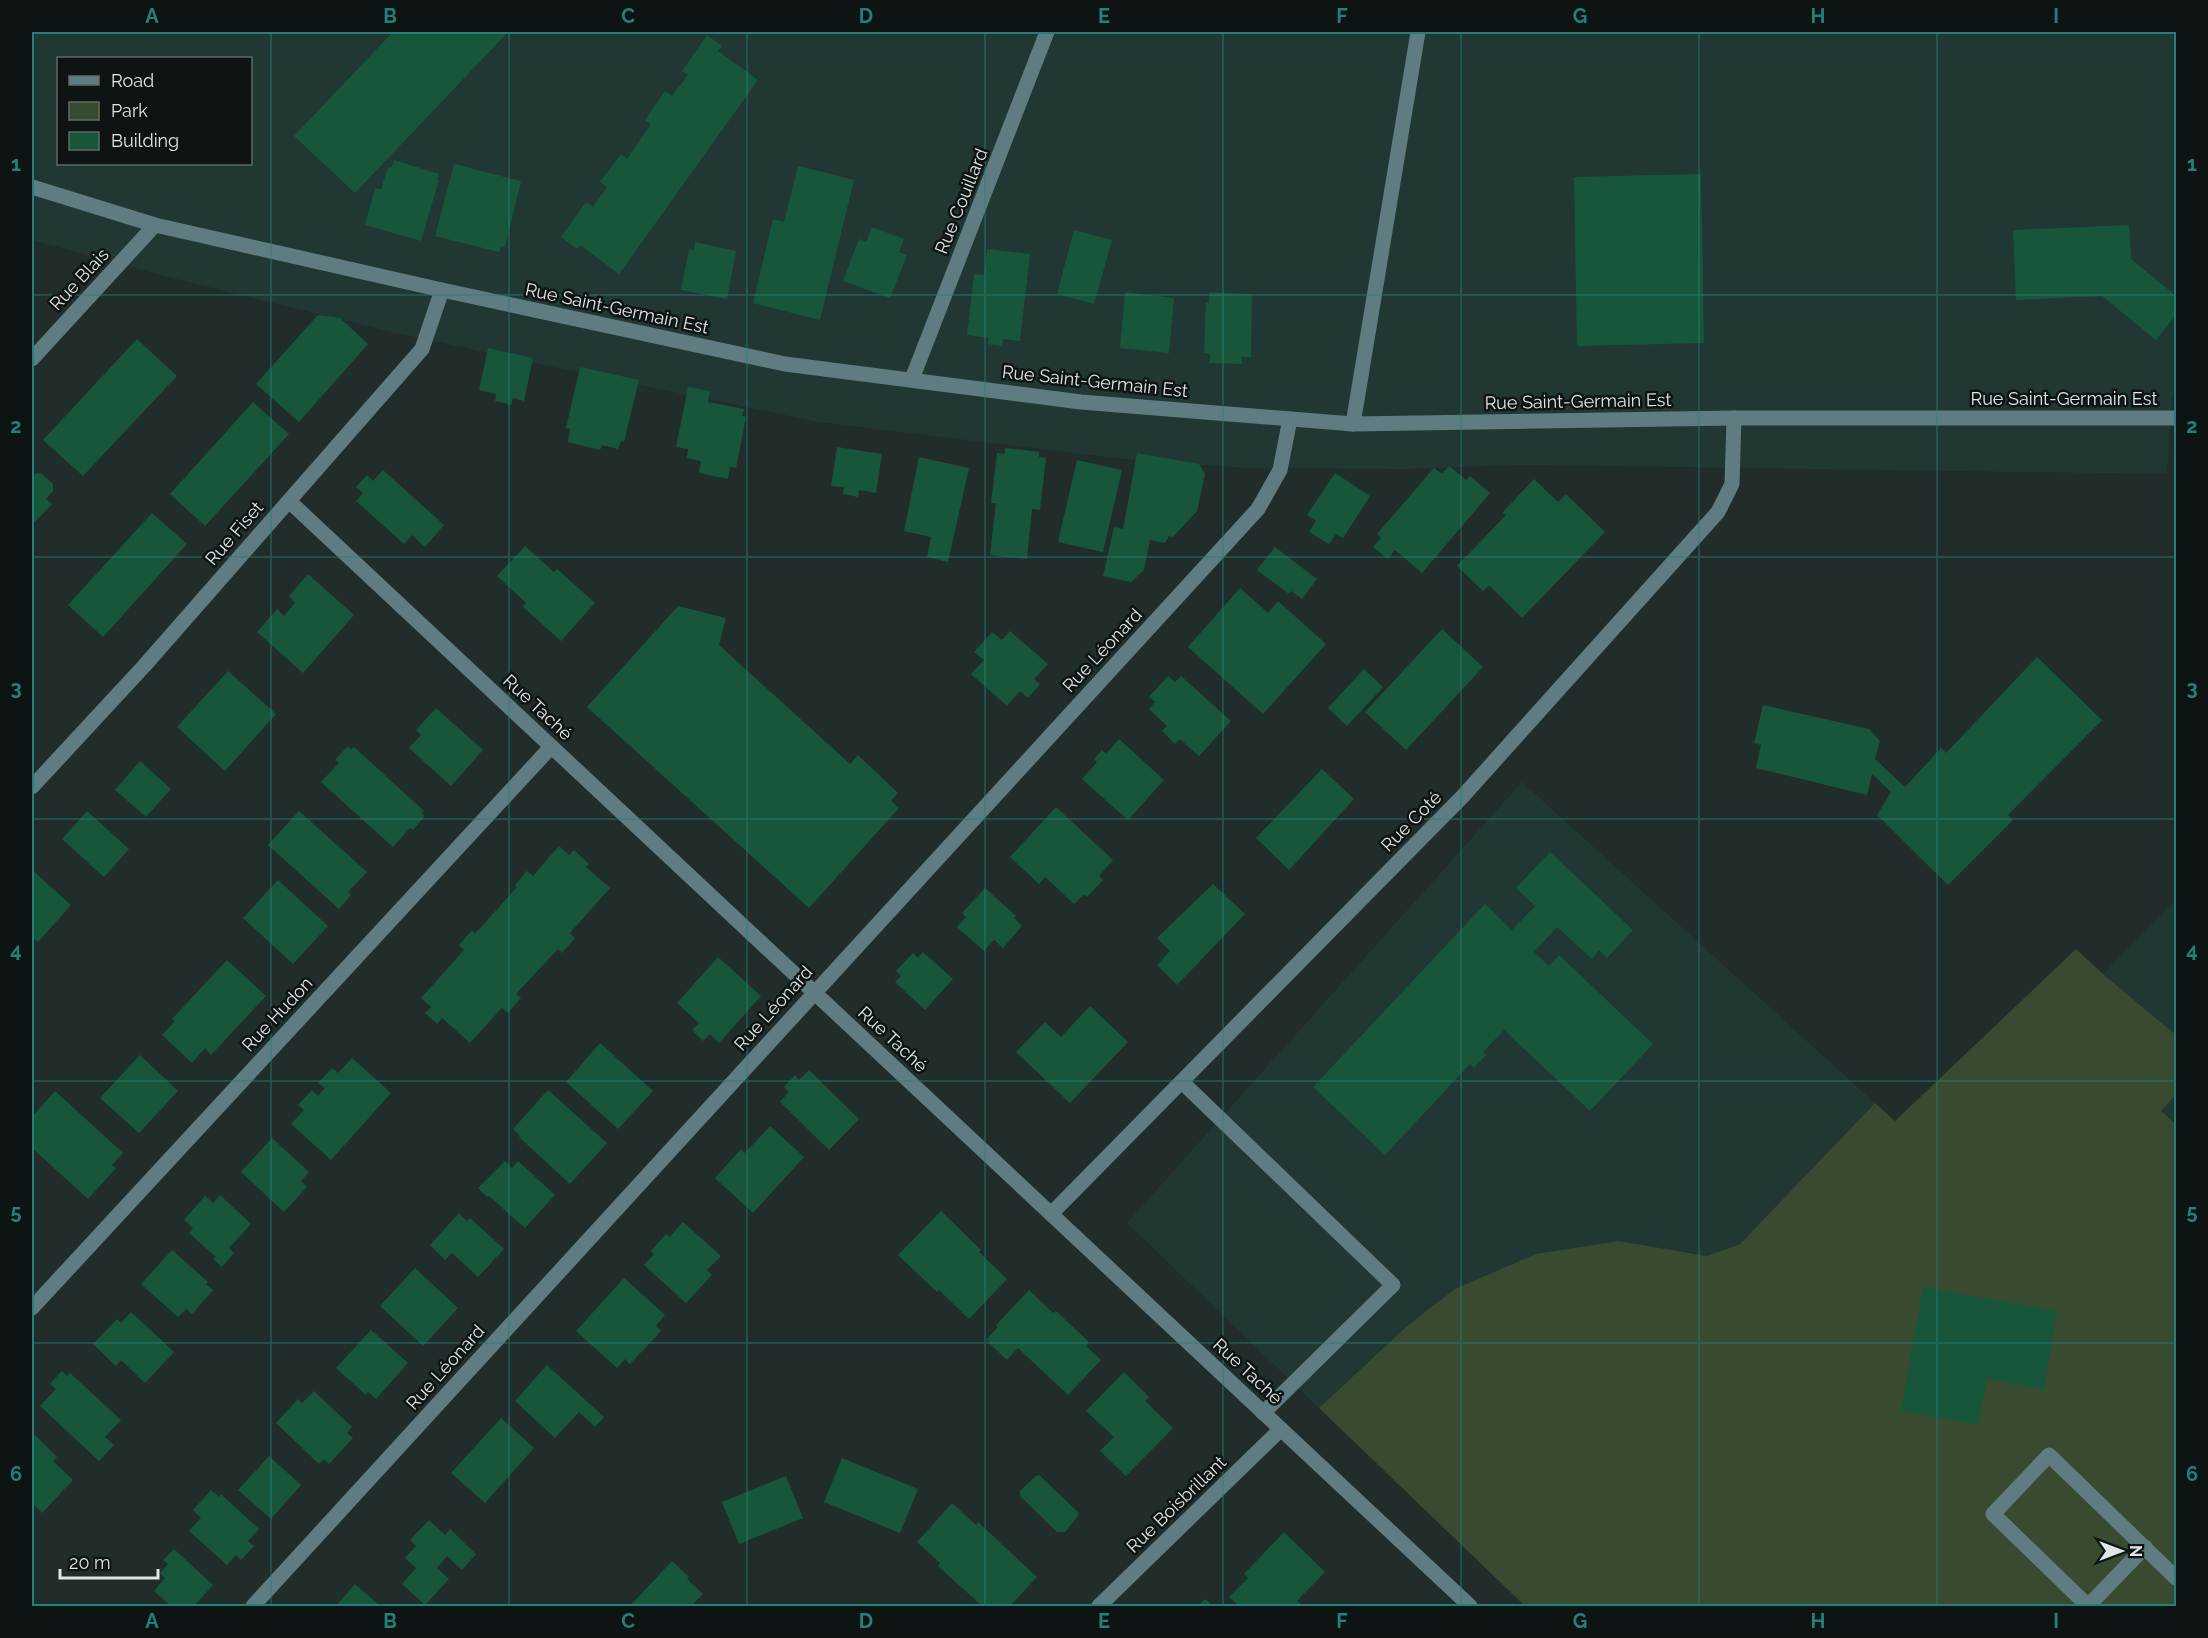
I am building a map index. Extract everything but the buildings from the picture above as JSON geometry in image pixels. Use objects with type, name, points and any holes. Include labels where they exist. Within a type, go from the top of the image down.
[{"type":"street","points":[[1353,424],[1418,32]]},
{"type":"street","name":"Rue Couillard","points":[[912,379],[1047,35]]},
{"type":"street","name":"Rue Saint-Germain Est","points":[[32,187],[156,225],[785,364],[1081,402],[1353,424],[1734,418],[2176,418]]},
{"type":"street","name":"Rue Blais","points":[[32,359],[156,225]]},
{"type":"street","name":"Rue Fiset","points":[[32,787],[145,665],[422,349],[442,290]]},
{"type":"street","name":"Rue Coté","points":[[1051,1214],[1463,796],[1718,512],[1732,484],[1734,418]]},
{"type":"street","name":"Rue Léonard","points":[[253,1606],[1258,509],[1280,470],[1290,419]]},
{"type":"street","name":"Rue Taché","points":[[289,501],[1470,1606]]},
{"type":"street","name":"Rue Hudon","points":[[32,1308],[551,747]]},
{"type":"street","points":[[1182,1082],[1393,1285],[1263,1413]]},
{"type":"street","name":"Rue Boisbrillant","points":[[1099,1606],[1281,1429]]},
{"type":"street","points":[[2145,1547],[2088,1606],[1992,1514],[2049,1455],[2145,1547],[2176,1578]]},
{"type":"shaded area","points":[[32,32],[2176,32],[2176,385],[2172,399],[2167,474],[1522,465],[1403,469],[1245,468],[1124,459],[818,422],[392,332],[172,278],[32,240]]},
{"type":"shaded area","points":[[1522,782],[1875,1103],[1740,1244],[1707,1256],[1619,1241],[1407,1326],[1319,1408],[1127,1223]]},
{"type":"shaded area","points":[[2176,901],[2176,1035],[2103,974]]},
{"type":"shaded area","points":[[2176,1095],[2176,1124],[2161,1111]]},
{"type":"green space","points":[[2076,949],[2176,1035],[2176,1095],[2161,1111],[2176,1124],[2176,1606],[1525,1606],[1319,1408],[1407,1326],[1455,1289],[1536,1254],[1619,1241],[1707,1256],[1740,1244],[1875,1103],[1895,1121]]}]
